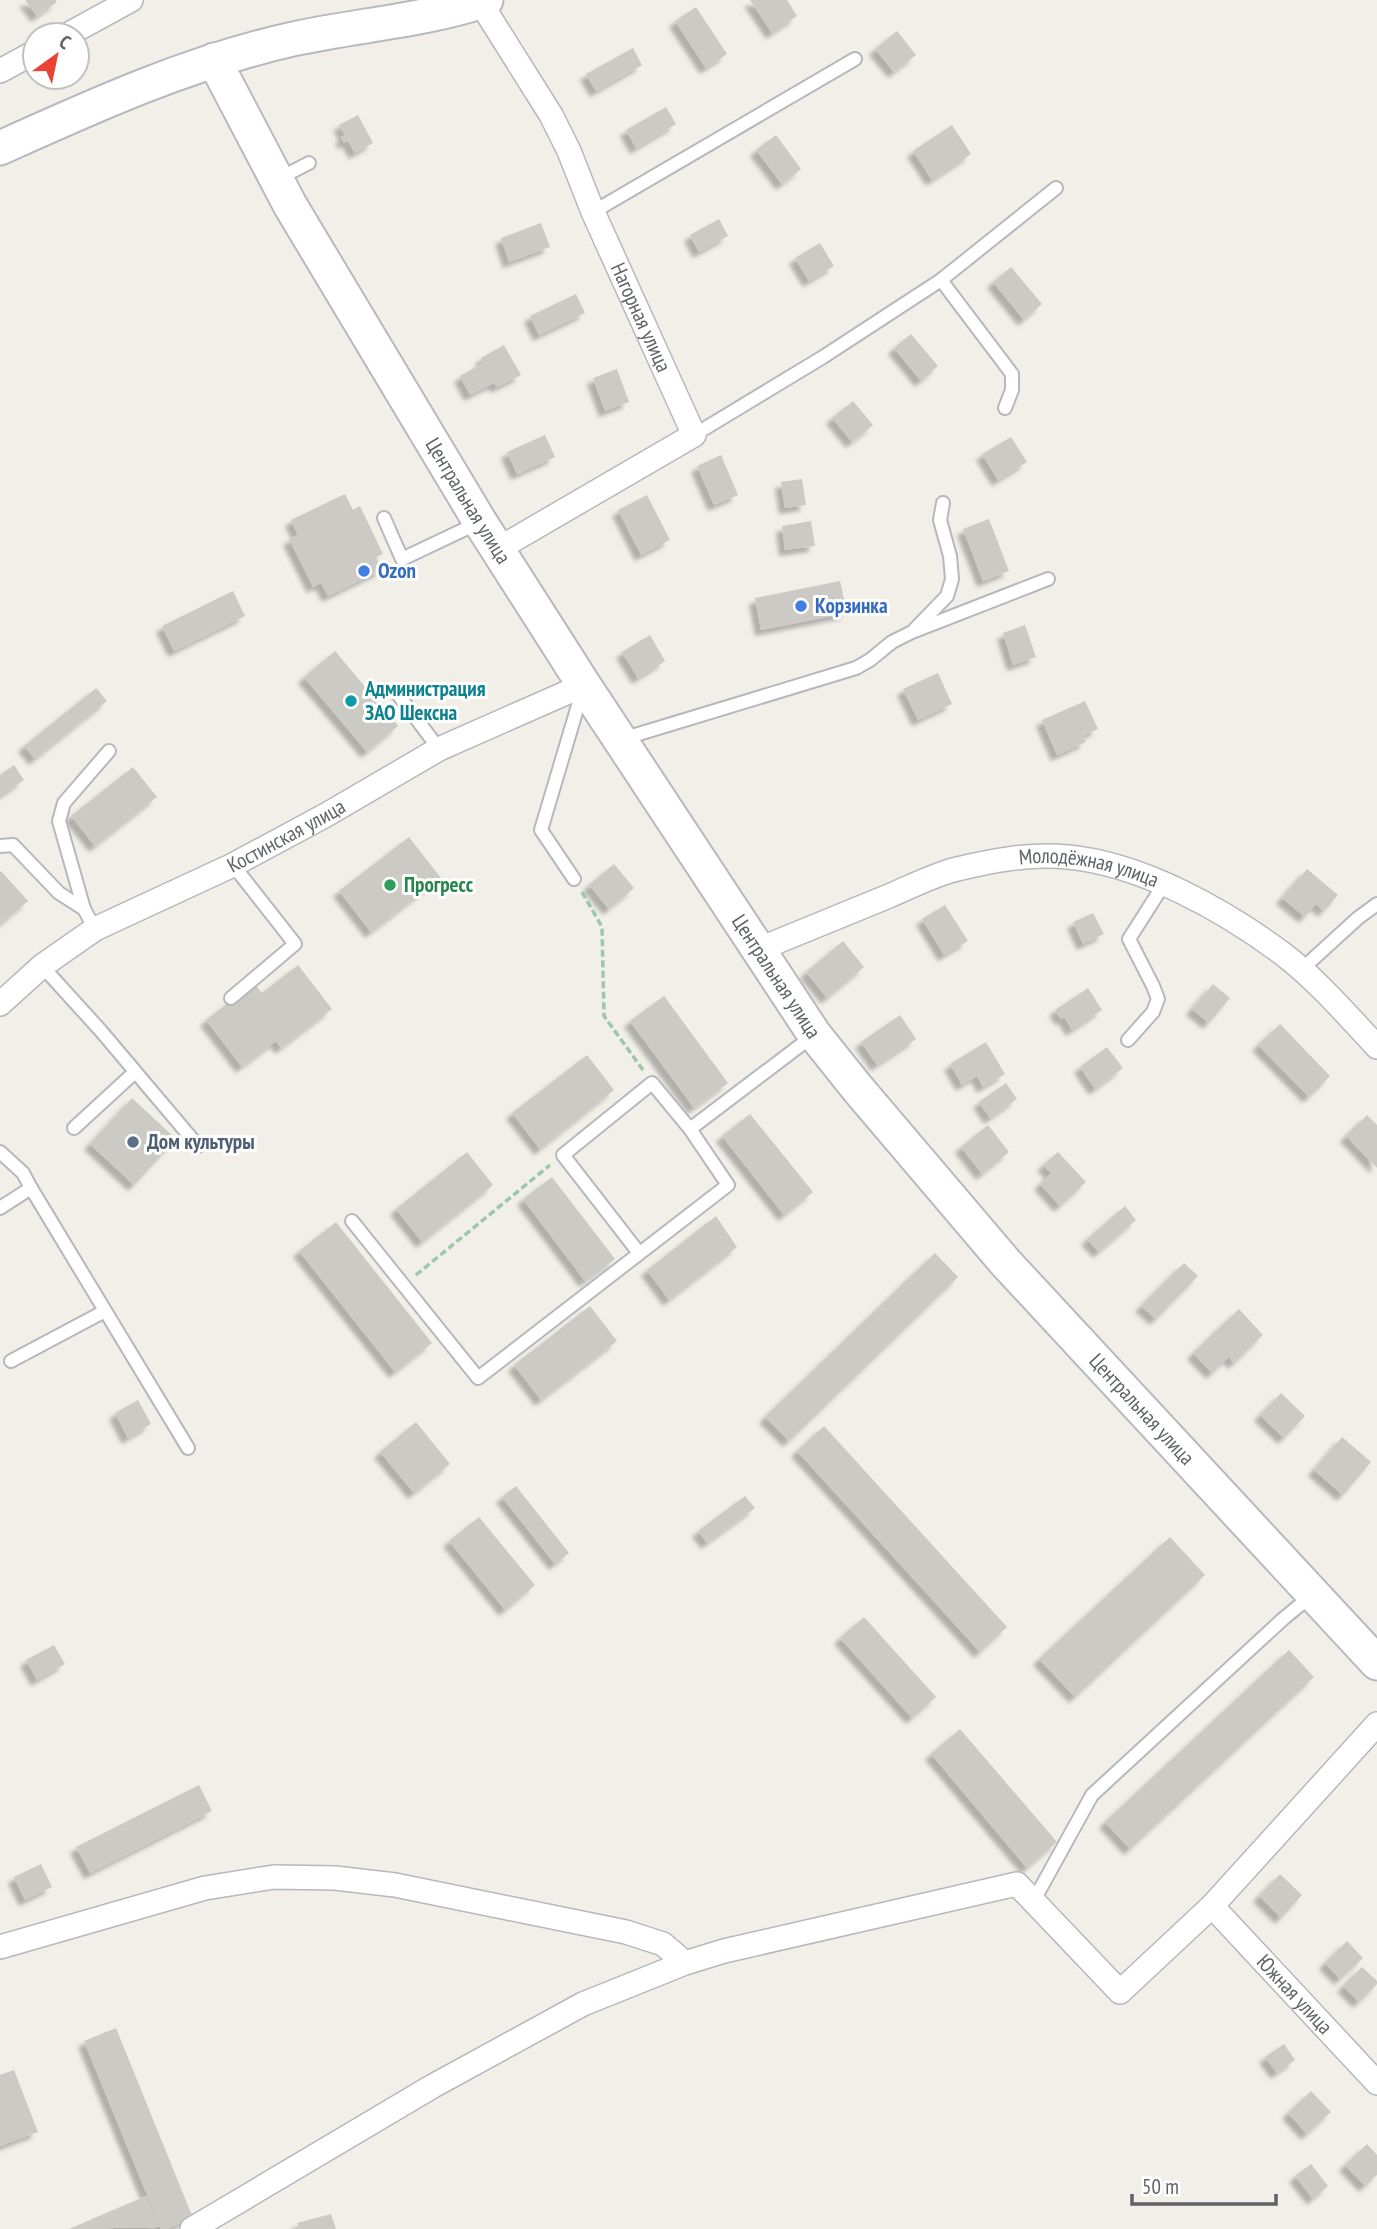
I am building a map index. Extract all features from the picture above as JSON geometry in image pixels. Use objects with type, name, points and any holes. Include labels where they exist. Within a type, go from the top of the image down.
[{"type":"street","points":[[91,22],[131,0]]},
{"type":"street","points":[[0,148],[108,99],[214,61],[415,8],[483,1]]},
{"type":"street","name":"Нагорная улица","points":[[483,1],[551,115],[569,151],[593,212],[694,435]]},
{"type":"street","points":[[0,71],[21,60]]},
{"type":"street","name":"Центральная улица","points":[[214,61],[283,192],[480,522],[814,1034],[858,1090],[1006,1262],[1377,1663]]},
{"type":"street","points":[[498,549],[694,435]]},
{"type":"street","name":"Костинская улица","points":[[0,1004],[89,919],[233,865],[439,749],[584,685]]},
{"type":"street","name":"Молодёжная улица","points":[[757,950],[951,871],[1013,858],[1066,856],[1102,862],[1164,884],[1233,921],[1301,970],[1377,1047]]},
{"type":"street","points":[[192,2229],[421,2093],[583,2004],[685,1963],[724,1951],[1017,1885],[1120,1992],[1212,1906],[1377,1724]]},
{"type":"street","points":[[0,1947],[205,1888],[274,1877],[335,1878],[395,1885],[626,1932],[663,1944],[685,1963]]},
{"type":"street","name":"Южная улица","points":[[1212,1906],[1377,2083]]},
{"type":"lane","points":[[593,212],[855,59]]},
{"type":"lane","points":[[283,192],[309,163]]},
{"type":"lane","points":[[694,435],[823,357],[941,280],[1056,188]]},
{"type":"lane","points":[[941,280],[1012,374],[1012,390],[1005,408]]},
{"type":"lane","points":[[912,632],[947,596],[952,579],[950,556],[940,520],[943,503]]},
{"type":"lane","points":[[384,519],[402,559],[480,522]]},
{"type":"lane","points":[[622,740],[856,668],[892,642],[912,632],[1048,579]]},
{"type":"lane","points":[[574,879],[541,830],[584,685]]},
{"type":"lane","points":[[397,693],[439,749]]},
{"type":"lane","points":[[89,919],[59,821],[64,803],[108,751]]},
{"type":"lane","points":[[0,846],[13,845],[89,919]]},
{"type":"lane","points":[[231,998],[295,944],[233,865]]},
{"type":"lane","points":[[1128,1040],[1153,1012],[1158,999],[1129,939],[1164,884]]},
{"type":"lane","points":[[1301,970],[1377,904]]},
{"type":"lane","points":[[42,966],[198,1146]]},
{"type":"lane","points":[[690,1129],[814,1034]]},
{"type":"lane","points":[[74,1128],[135,1072]]},
{"type":"lane","points":[[352,1221],[478,1378],[639,1254],[727,1185],[690,1129],[652,1083],[563,1154],[639,1254]]},
{"type":"lane","points":[[0,1152],[23,1173],[188,1448]]},
{"type":"lane","points":[[0,1208],[32,1188]]},
{"type":"lane","points":[[11,1361],[105,1311]]},
{"type":"lane","points":[[1033,1902],[1092,1795],[1312,1595]]},
{"type":"path","points":[[574,879],[602,927],[604,1016],[652,1083]]},
{"type":"path","points":[[404,1285],[563,1154]]},
{"type":"building","points":[[25,0],[55,0],[57,2],[37,16]]},
{"type":"building","points":[[750,0],[787,0],[797,16],[772,33]]},
{"type":"building","points":[[696,7],[727,54],[706,68],[675,21]]},
{"type":"building","points":[[897,31],[916,55],[894,72],[875,49]]},
{"type":"building","points":[[633,48],[642,65],[596,91],[586,74]]},
{"type":"building","points":[[666,107],[676,124],[636,148],[626,130]]},
{"type":"building","points":[[358,115],[373,143],[355,153],[348,141],[344,143],[341,137],[345,135],[339,125]]},
{"type":"building","points":[[952,125],[971,154],[932,180],[913,151]]},
{"type":"building","points":[[776,135],[801,169],[782,184],[756,150]]},
{"type":"building","points":[[719,219],[728,236],[699,252],[690,235]]},
{"type":"building","points":[[541,223],[550,247],[509,262],[501,238]]},
{"type":"building","points":[[820,243],[834,266],[809,281],[795,258]]},
{"type":"building","points":[[1011,267],[1042,304],[1024,320],[993,282]]},
{"type":"building","points":[[576,294],[585,313],[539,335],[530,316]]},
{"type":"building","points":[[911,334],[938,366],[921,381],[894,348]]},
{"type":"building","points":[[504,345],[521,375],[497,387],[494,383],[470,395],[460,376],[483,363],[481,358]]},
{"type":"building","points":[[617,369],[629,402],[605,411],[593,378]]},
{"type":"building","points":[[853,401],[873,425],[852,442],[832,418]]},
{"type":"building","points":[[545,435],[555,457],[517,474],[507,452]]},
{"type":"building","points":[[1011,437],[1027,462],[998,480],[982,454]]},
{"type":"building","points":[[721,455],[738,495],[714,505],[697,466]]},
{"type":"building","points":[[802,479],[806,505],[785,508],[781,482]]},
{"type":"building","points":[[345,494],[353,510],[360,506],[383,554],[376,557],[382,570],[328,596],[321,583],[313,587],[289,539],[298,535],[291,520]]},
{"type":"building","points":[[647,495],[670,540],[641,555],[618,510]]},
{"type":"building","points":[[989,519],[1009,571],[983,581],[963,529]]},
{"type":"building","points":[[811,521],[815,546],[785,550],[782,526]]},
{"type":"building","name":"Корзинка","points":[[840,581],[847,613],[761,630],[755,598]]},
{"type":"building","points":[[233,591],[245,616],[174,651],[162,626]]},
{"type":"building","points":[[1025,625],[1036,657],[1013,665],[1003,633]]},
{"type":"building","points":[[650,635],[665,661],[638,678],[622,652]]},
{"type":"building","name":"Администрация ЗАО Шексна","points":[[335,651],[398,726],[367,752],[304,677]]},
{"type":"building","points":[[938,673],[952,704],[918,720],[903,689]]},
{"type":"building","points":[[96,688],[107,701],[35,759],[24,746]]},
{"type":"building","points":[[1085,701],[1098,729],[1083,736],[1086,742],[1057,755],[1042,720]]},
{"type":"building","points":[[14,765],[24,780],[0,796],[0,775]]},
{"type":"building","points":[[133,767],[157,797],[95,846],[71,816]]},
{"type":"building","name":"Прогресс","points":[[409,837],[441,878],[371,932],[339,891]]},
{"type":"building","points":[[614,864],[634,888],[609,909],[589,885]]},
{"type":"building","points":[[1307,869],[1338,895],[1324,911],[1316,904],[1305,917],[1282,898]]},
{"type":"building","points":[[0,872],[28,901],[0,925]]},
{"type":"building","points":[[945,905],[968,941],[944,955],[922,919]]},
{"type":"building","points":[[1093,913],[1104,934],[1083,944],[1073,922]]},
{"type":"building","points":[[843,941],[864,967],[827,998],[806,972]]},
{"type":"building","points":[[298,965],[332,1009],[281,1048],[276,1041],[242,1067],[206,1020],[254,983],[262,993]]},
{"type":"building","points":[[1213,984],[1230,998],[1209,1023],[1192,1009]]},
{"type":"building","points":[[1088,988],[1102,1010],[1072,1030],[1064,1017],[1061,1019],[1055,1010]]},
{"type":"building","points":[[664,996],[728,1083],[694,1108],[630,1021]]},
{"type":"building","points":[[900,1015],[916,1039],[877,1065],[861,1042]]},
{"type":"building","points":[[1280,1024],[1330,1076],[1309,1097],[1258,1045]]},
{"type":"building","points":[[986,1042],[1005,1074],[983,1087],[977,1076],[962,1085],[950,1064]]},
{"type":"building","points":[[1107,1047],[1123,1068],[1095,1089],[1080,1067]]},
{"type":"building","points":[[587,1055],[614,1090],[540,1149],[512,1113]]},
{"type":"building","points":[[1006,1083],[1017,1099],[990,1118],[979,1102]]},
{"type":"building","name":"Дом культуры","points":[[132,1098],[176,1139],[134,1185],[90,1144]]},
{"type":"building","points":[[750,1114],[813,1192],[784,1215],[722,1136]]},
{"type":"building","points":[[1367,1115],[1377,1125],[1377,1168],[1346,1136]]},
{"type":"building","points":[[988,1125],[1009,1152],[982,1174],[961,1147]]},
{"type":"building","points":[[467,1152],[493,1185],[422,1242],[396,1209]]},
{"type":"building","points":[[1058,1152],[1086,1182],[1060,1206],[1040,1184],[1051,1173],[1043,1165]]},
{"type":"building","points":[[552,1177],[615,1259],[585,1281],[523,1199]]},
{"type":"building","points":[[1125,1206],[1136,1220],[1099,1252],[1087,1239]]},
{"type":"building","points":[[716,1216],[737,1247],[669,1300],[647,1270]]},
{"type":"building","points":[[336,1222],[432,1343],[395,1372],[299,1251]]},
{"type":"building","points":[[935,1253],[958,1277],[789,1441],[765,1417]]},
{"type":"building","points":[[1184,1263],[1198,1276],[1156,1319],[1141,1306]]},
{"type":"building","points":[[590,1306],[617,1341],[541,1400],[514,1365]]},
{"type":"building","points":[[1239,1309],[1263,1335],[1234,1363],[1229,1357],[1212,1373],[1193,1353]]},
{"type":"building","points":[[1281,1393],[1305,1416],[1284,1438],[1260,1415]]},
{"type":"building","points":[[138,1400],[151,1424],[128,1438],[115,1413]]},
{"type":"building","points":[[416,1422],[450,1464],[414,1493],[380,1452]]},
{"type":"building","points":[[824,1426],[1007,1627],[980,1652],[797,1451]]},
{"type":"building","points":[[1342,1437],[1371,1462],[1343,1495],[1314,1470]]},
{"type":"building","points":[[516,1486],[569,1553],[555,1564],[502,1497]]},
{"type":"building","points":[[745,1496],[755,1508],[707,1543],[698,1531]]},
{"type":"building","points":[[479,1517],[535,1585],[505,1610],[449,1541]]},
{"type":"building","points":[[1170,1537],[1205,1575],[1075,1697],[1039,1659]]},
{"type":"building","points":[[864,1617],[936,1697],[912,1718],[840,1638]]},
{"type":"building","points":[[54,1645],[65,1664],[37,1680],[26,1660]]},
{"type":"building","points":[[1289,1650],[1314,1677],[1130,1849],[1105,1822]]},
{"type":"building","points":[[960,1729],[1057,1842],[1027,1868],[931,1754]]},
{"type":"building","points":[[199,1785],[212,1811],[90,1873],[76,1847]]},
{"type":"building","points":[[41,1864],[52,1887],[25,1900],[14,1877]]},
{"type":"building","points":[[1280,1874],[1302,1895],[1281,1918],[1259,1896]]},
{"type":"building","points":[[1347,1941],[1363,1958],[1340,1979],[1325,1963]]},
{"type":"building","points":[[1362,1967],[1377,1984],[1359,2002],[1343,1986]]},
{"type":"building","points":[[116,2028],[193,2218],[167,2229],[161,2229],[84,2041]]},
{"type":"building","points":[[1284,2044],[1295,2060],[1277,2073],[1265,2057]]},
{"type":"building","points":[[14,2070],[38,2132],[0,2146],[0,2075]]},
{"type":"building","points":[[1311,2091],[1331,2112],[1307,2134],[1288,2113]]},
{"type":"building","points":[[1367,2144],[1377,2155],[1377,2175],[1365,2186],[1345,2165]]},
{"type":"building","points":[[1311,2164],[1328,2186],[1313,2199],[1295,2176]]},
{"type":"building","points":[[146,2196],[159,2227],[69,2229]]},
{"type":"building","points":[[331,2214],[336,2229],[299,2229],[297,2223]]},
{"type":"place","name":"Ozon","points":[[364,571]]},
{"type":"place","name":"Корзинка","points":[[801,606]]},
{"type":"place","name":"Администрация ЗАО Шексна","points":[[351,701]]},
{"type":"place","name":"Прогресс","points":[[390,885]]},
{"type":"place","name":"Дом культуры","points":[[133,1142]]}]
